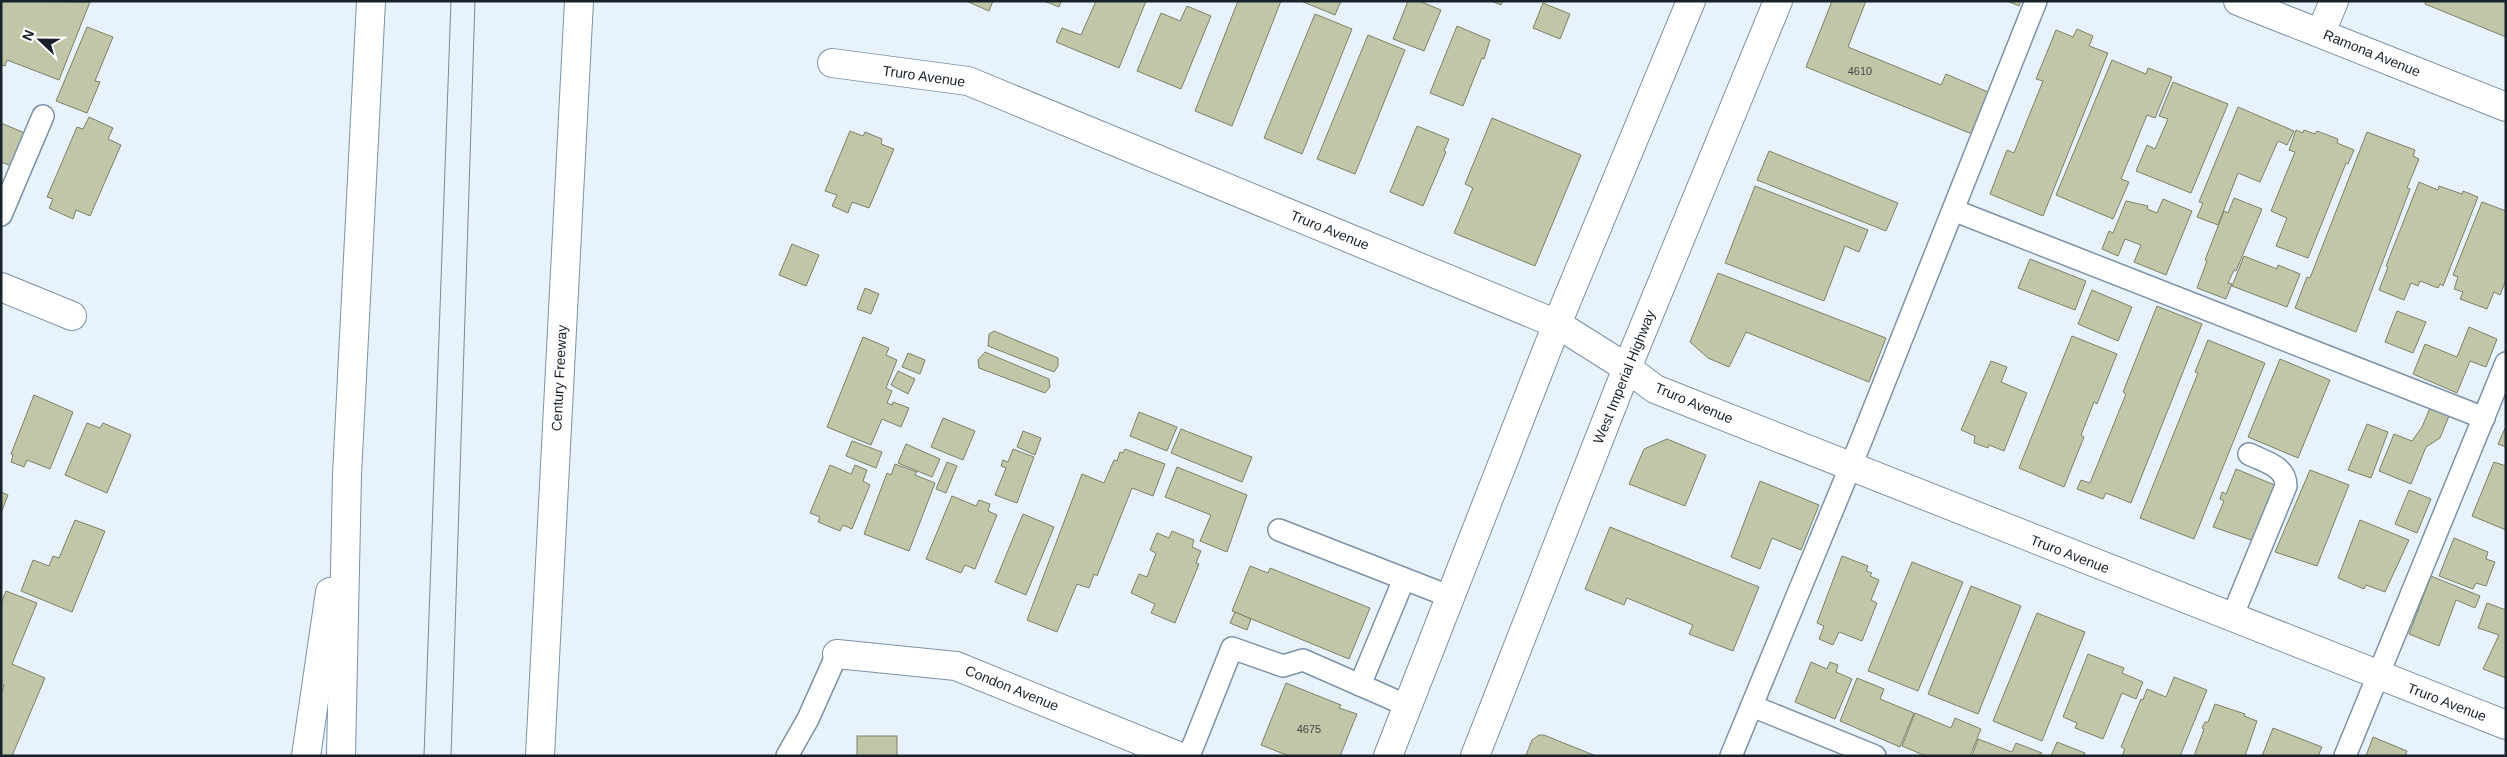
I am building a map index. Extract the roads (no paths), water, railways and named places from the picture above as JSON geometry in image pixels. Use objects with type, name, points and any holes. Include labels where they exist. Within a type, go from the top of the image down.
[{"type":"main road","points":[[341,756],[347,475],[371,1]]},
{"type":"main road","name":"Century Freeway","points":[[540,756],[579,1]]},
{"type":"main road","points":[[1388,756],[1557,324],[1690,1]]},
{"type":"main road","name":"West Imperial Highway","points":[[1475,756],[1627,368],[1778,1]]},
{"type":"main road","name":"Ramona Avenue","points":[[2238,1],[2321,32],[2506,107]]},
{"type":"main road","points":[[2321,32],[2334,1]]},
{"type":"main road","name":"Truro Avenue","points":[[832,63],[968,81],[1557,324],[1627,368],[1655,389],[1850,468],[2506,725]]},
{"type":"main road","points":[[1,287],[72,316]]},
{"type":"main road","points":[[306,756],[347,475]]},
{"type":"main road","name":"Condon Avenue","points":[[837,654],[956,666],[1178,756]]},
{"type":"lane","points":[[1732,756],[1850,468],[2036,1]]},
{"type":"lane","points":[[1,215],[43,116]]},
{"type":"lane","points":[[1953,210],[2484,418]]},
{"type":"lane","points":[[2345,756],[2506,363]]},
{"type":"lane","points":[[2232,617],[2286,486],[2286,477],[2280,469],[2249,454]]},
{"type":"lane","points":[[1279,530],[1450,596]]},
{"type":"lane","points":[[1360,685],[1404,579]]},
{"type":"lane","points":[[1189,756],[1232,648],[1283,666],[1303,660],[1408,706]]},
{"type":"lane","points":[[787,756],[808,719],[837,654]]},
{"type":"lane","points":[[1752,706],[1875,756]]},
{"type":"tram line","points":[[424,756],[451,1]]},
{"type":"tram line","points":[[451,756],[475,1]]}]
